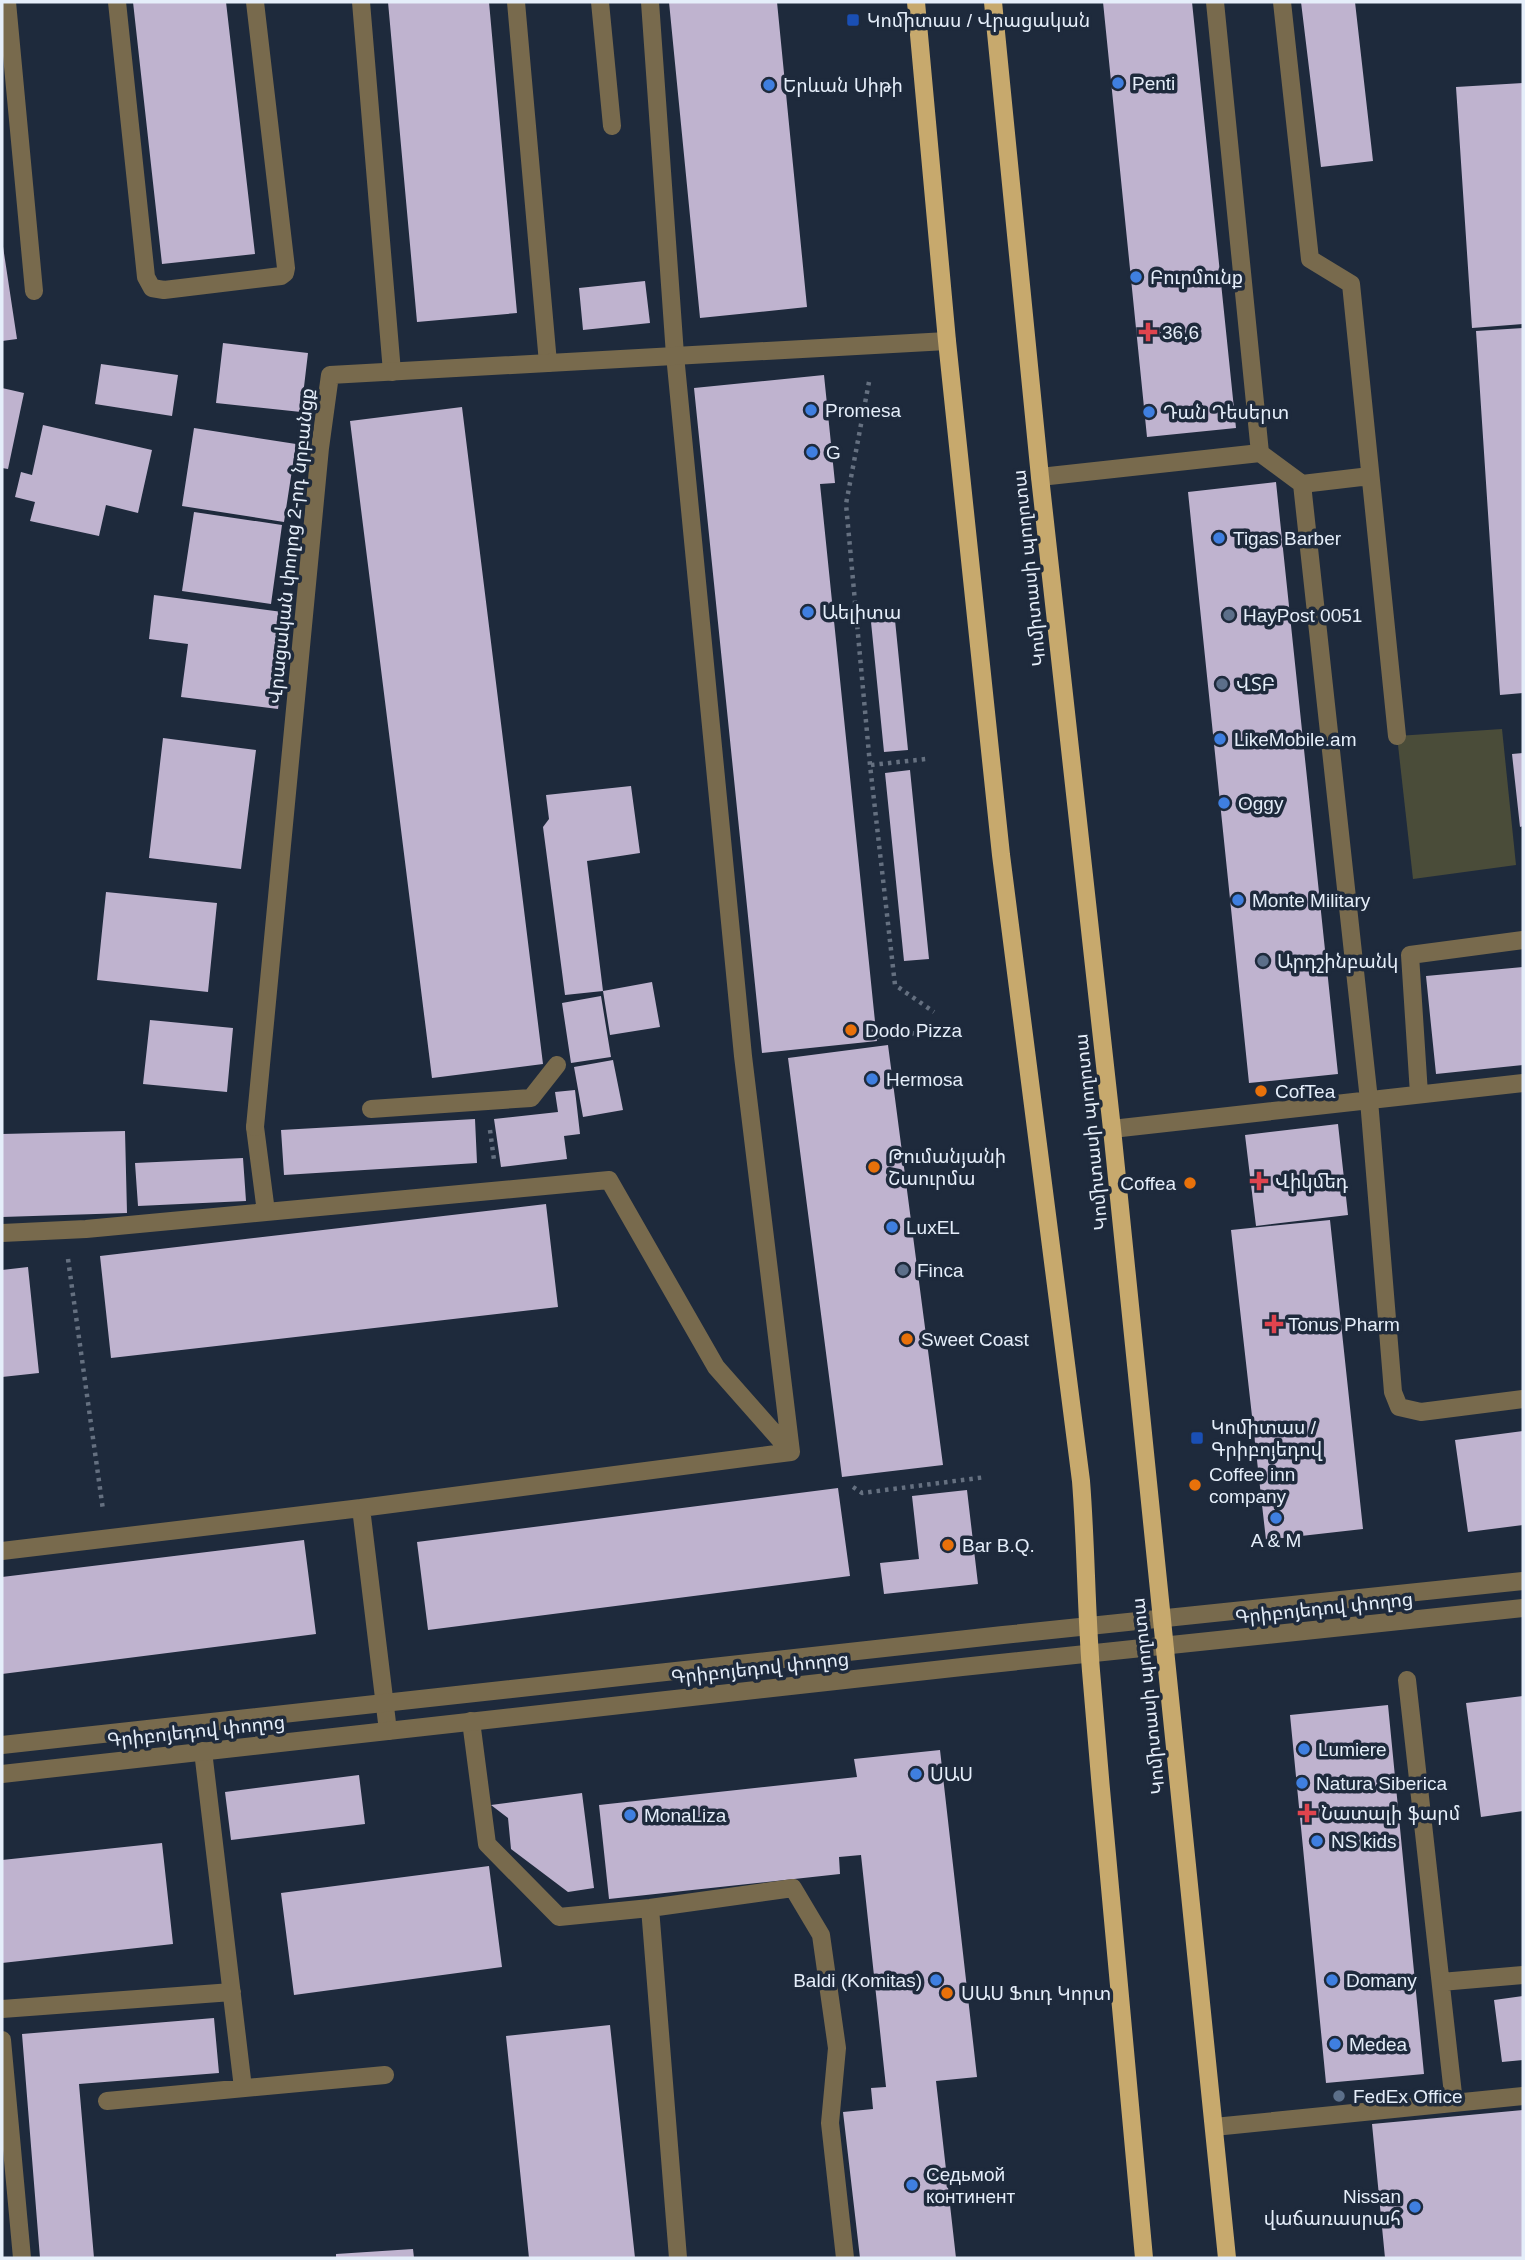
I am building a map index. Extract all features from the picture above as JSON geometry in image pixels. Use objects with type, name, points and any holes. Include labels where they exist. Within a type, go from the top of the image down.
[{"type":"main road","points":[[916,2],[947,341],[1001,855],[1081,1480],[1090,1655],[1144,2258]]},
{"type":"main road","name":"Կոմիտասի պողոտա","points":[[993,2],[1040,477],[1112,1129],[1227,2258]]},
{"type":"street","points":[[7,2],[34,291]]},
{"type":"street","points":[[117,2],[146,277],[152,288],[164,290],[281,276],[285,273],[255,2]]},
{"type":"street","points":[[361,2],[392,372]]},
{"type":"street","points":[[516,2],[548,363]]},
{"type":"street","points":[[600,2],[612,126]]},
{"type":"street","points":[[650,2],[675,355],[743,1056],[791,1452]]},
{"type":"street","points":[[1215,2],[1260,453]]},
{"type":"street","points":[[1282,2],[1310,259],[1351,284],[1397,736]]},
{"type":"street","name":"Վրացական փողոց 2-րդ նրբանցք","points":[[266,1212],[256,1127],[318,462],[330,375],[947,341]]},
{"type":"street","points":[[1040,477],[1260,453],[1302,484],[1370,476]]},
{"type":"street","points":[[1302,484],[1368,1100],[1393,1392],[1399,1408],[1421,1412],[1523,1399]]},
{"type":"street","points":[[1419,1094],[1410,955],[1523,940]]},
{"type":"street","points":[[370,1109],[531,1098],[556,1065]]},
{"type":"street","points":[[1112,1129],[1523,1083]]},
{"type":"street","points":[[2,1233],[65,1230],[609,1180],[716,1367],[791,1452]]},
{"type":"street","points":[[2,1551],[791,1452]]},
{"type":"street","points":[[361,1508],[388,1731]]},
{"type":"street","name":"Գրիբոյեդով փողոց","points":[[2,1745],[1523,1581]]},
{"type":"street","name":"Գրիբոյեդով փողոց","points":[[2,1774],[1523,1608]]},
{"type":"street","points":[[1407,1679],[1454,2103]]},
{"type":"street","points":[[471,1721],[487,1844],[559,1917],[650,1908],[793,1888],[821,1935],[837,2048],[830,2123],[845,2258]]},
{"type":"street","points":[[203,1751],[243,2088]]},
{"type":"street","points":[[650,1908],[678,2258]]},
{"type":"street","points":[[1441,1982],[1523,1975]]},
{"type":"street","points":[[2,2009],[232,1992]]},
{"type":"street","points":[[2,2040],[22,2258]]},
{"type":"street","points":[[107,2101],[384,2075]]},
{"type":"street","points":[[1214,2127],[1523,2096]]},
{"type":"path","points":[[869,382],[846,504],[870,765],[895,985],[934,1012]]},
{"type":"path","points":[[870,765],[926,759]]},
{"type":"path","points":[[877,1037],[936,1031]]},
{"type":"path","points":[[487,1102],[497,1189]]},
{"type":"path","points":[[65,1230],[107,1539]]},
{"type":"path","points":[[853,1487],[862,1493],[986,1476]]},
{"type":"green space","points":[[1502,729],[1516,865],[1413,879],[1397,736]]},
{"type":"building","points":[[133,2],[226,2],[255,254],[162,264]]},
{"type":"building","points":[[388,2],[489,2],[517,313],[417,322]]},
{"type":"building","points":[[669,2],[777,2],[807,307],[700,318]]},
{"type":"building","points":[[1103,2],[1192,2],[1236,428],[1147,437]]},
{"type":"building","points":[[1301,2],[1355,2],[1373,161],[1321,167]]},
{"type":"building","points":[[1523,83],[1523,324],[1472,328],[1456,87]]},
{"type":"building","points":[[2,240],[17,339],[2,341]]},
{"type":"building","points":[[645,281],[650,323],[583,330],[579,288]]},
{"type":"building","points":[[1523,328],[1523,693],[1500,695],[1476,331]]},
{"type":"building","points":[[223,343],[308,353],[301,412],[216,403]]},
{"type":"building","points":[[101,364],[178,375],[172,416],[95,404]]},
{"type":"building","points":[[824,375],[835,483],[820,484],[877,1041],[762,1053],[694,388]]},
{"type":"building","points":[[2,388],[24,393],[8,469],[2,468]]},
{"type":"building","points":[[462,407],[543,1064],[432,1078],[350,421]]},
{"type":"building","points":[[43,425],[152,450],[138,513],[106,505],[99,536],[30,521],[35,502],[15,497],[21,472],[32,475]]},
{"type":"building","points":[[194,428],[296,444],[284,522],[182,506]]},
{"type":"building","points":[[1276,482],[1338,1074],[1249,1083],[1188,492]]},
{"type":"building","points":[[194,512],[282,525],[271,604],[182,591]]},
{"type":"building","points":[[154,595],[290,613],[278,709],[181,697],[188,644],[149,639]]},
{"type":"building","points":[[894,610],[908,750],[884,752],[870,612]]},
{"type":"building","points":[[163,738],[256,750],[241,869],[149,858]]},
{"type":"building","points":[[1523,753],[1523,826],[1520,827],[1512,754]]},
{"type":"building","points":[[910,770],[929,959],[904,961],[885,773]]},
{"type":"building","points":[[631,786],[640,853],[587,861],[603,991],[565,995],[543,827],[549,819],[546,795]]},
{"type":"building","points":[[106,892],[217,903],[208,992],[97,980]]},
{"type":"building","points":[[1523,967],[1523,1065],[1436,1074],[1426,976]]},
{"type":"building","points":[[652,982],[660,1027],[610,1035],[603,991]]},
{"type":"building","points":[[601,996],[611,1057],[571,1063],[562,1003]]},
{"type":"building","points":[[150,1020],[233,1028],[227,1092],[143,1084]]},
{"type":"building","points":[[888,1045],[943,1465],[842,1477],[788,1058]]},
{"type":"building","points":[[613,1060],[623,1110],[583,1117],[574,1067]]},
{"type":"building","points":[[575,1090],[580,1134],[564,1136],[567,1159],[501,1167],[494,1119],[558,1112],[555,1092]]},
{"type":"building","points":[[475,1119],[477,1163],[284,1175],[281,1130]]},
{"type":"building","points":[[1338,1124],[1348,1215],[1256,1226],[1245,1135]]},
{"type":"building","points":[[125,1131],[127,1213],[2,1217],[2,1134]]},
{"type":"building","points":[[243,1158],[246,1201],[138,1206],[135,1163]]},
{"type":"building","points":[[546,1204],[558,1307],[111,1358],[100,1256]]},
{"type":"building","points":[[1330,1220],[1363,1529],[1266,1540],[1231,1230]]},
{"type":"building","points":[[28,1267],[39,1373],[2,1377],[2,1270]]},
{"type":"building","points":[[1523,1431],[1523,1525],[1468,1532],[1455,1440]]},
{"type":"building","points":[[838,1488],[850,1576],[428,1630],[417,1542]]},
{"type":"building","points":[[967,1490],[978,1584],[884,1594],[880,1563],[919,1559],[912,1496]]},
{"type":"building","points":[[304,1540],[316,1634],[2,1674],[2,1577]]},
{"type":"building","points":[[1523,1696],[1523,1811],[1481,1817],[1466,1703]]},
{"type":"building","points":[[1388,1705],[1424,2074],[1326,2083],[1290,1715]]},
{"type":"building","points":[[940,1750],[977,2077],[936,2081],[956,2258],[860,2258],[843,2112],[873,2109],[871,2088],[886,2087],[861,1855],[839,1857],[840,1874],[609,1899],[599,1805],[857,1777],[854,1759]]},
{"type":"building","points":[[359,1775],[365,1824],[231,1840],[225,1792]]},
{"type":"building","points":[[582,1793],[594,1888],[568,1892],[511,1849],[508,1818],[491,1805]]},
{"type":"building","points":[[162,1843],[173,1944],[2,1963],[2,1860]]},
{"type":"building","points":[[489,1866],[502,1967],[294,1995],[281,1893]]},
{"type":"building","points":[[1523,1996],[1523,2060],[1502,2062],[1494,2000]]},
{"type":"building","points":[[214,2018],[219,2073],[79,2084],[94,2258],[40,2258],[22,2034]]},
{"type":"building","points":[[610,2025],[635,2258],[529,2258],[506,2036]]},
{"type":"building","points":[[1523,2110],[1523,2258],[1385,2258],[1372,2124]]},
{"type":"building","points":[[413,2249],[414,2258],[336,2258],[336,2254]]},
{"type":"place","name":"Կոմիտաս / Վրացական","points":[[853,20]]},
{"type":"place","name":"Penti","points":[[1118,83]]},
{"type":"place","name":"Երևան Սիթի","points":[[769,85]]},
{"type":"place","name":"Բուրմունք","points":[[1136,277]]},
{"type":"place","name":"36,6","points":[[1148,332]]},
{"type":"place","name":"Promesa","points":[[811,410]]},
{"type":"place","name":"Դան Դեսերտ","points":[[1149,412]]},
{"type":"place","name":"G","points":[[812,452]]},
{"type":"place","name":"Tigas Barber","points":[[1219,538]]},
{"type":"place","name":"Աելիտա","points":[[808,612]]},
{"type":"place","name":"HayPost 0051","points":[[1229,615]]},
{"type":"place","name":"ՎՏԲ","points":[[1222,684]]},
{"type":"place","name":"LikeMobile.am","points":[[1220,739]]},
{"type":"place","name":"Oggy","points":[[1224,803]]},
{"type":"place","name":"Monte Military","points":[[1238,900]]},
{"type":"place","name":"Արդշինբանկ","points":[[1263,961]]},
{"type":"place","name":"Dodo Pizza","points":[[851,1030]]},
{"type":"place","name":"Hermosa","points":[[872,1079]]},
{"type":"place","name":"CofTea","points":[[1261,1091]]},
{"type":"place","name":"Թումանյանի Շաուրմա","points":[[874,1167]]},
{"type":"place","name":"Վիկմեդ","points":[[1259,1181]]},
{"type":"place","name":"Coffea","points":[[1190,1183]]},
{"type":"place","name":"LuxEL","points":[[892,1227]]},
{"type":"place","name":"Finca","points":[[903,1270]]},
{"type":"place","name":"Tonus Pharm","points":[[1274,1324]]},
{"type":"place","name":"Sweet Coast","points":[[907,1339]]},
{"type":"place","name":"Կոմիտաս / Գրիբոյեդով","points":[[1197,1438]]},
{"type":"place","name":"Coffee inn company","points":[[1195,1485]]},
{"type":"place","name":"A & M","points":[[1276,1518]]},
{"type":"place","name":"Bar B.Q.","points":[[948,1545]]},
{"type":"place","name":"Lumiere","points":[[1304,1749]]},
{"type":"place","name":"ՍԱՍ","points":[[916,1774]]},
{"type":"place","name":"Natura Siberica","points":[[1302,1783]]},
{"type":"place","name":"Նատալի ֆարմ","points":[[1307,1813]]},
{"type":"place","name":"MonaLiza","points":[[630,1815]]},
{"type":"place","name":"NS kids","points":[[1317,1841]]},
{"type":"place","name":"Baldi (Komitas)","points":[[936,1980]]},
{"type":"place","name":"Domany","points":[[1332,1980]]},
{"type":"place","name":"ՍԱՍ Ֆուդ Կորտ","points":[[947,1993]]},
{"type":"place","name":"Medea","points":[[1335,2044]]},
{"type":"place","name":"FedEx Office","points":[[1339,2096]]},
{"type":"place","name":"Седьмой континент","points":[[912,2185]]},
{"type":"place","name":"Nissan վաճառասրահ","points":[[1415,2207]]}]
